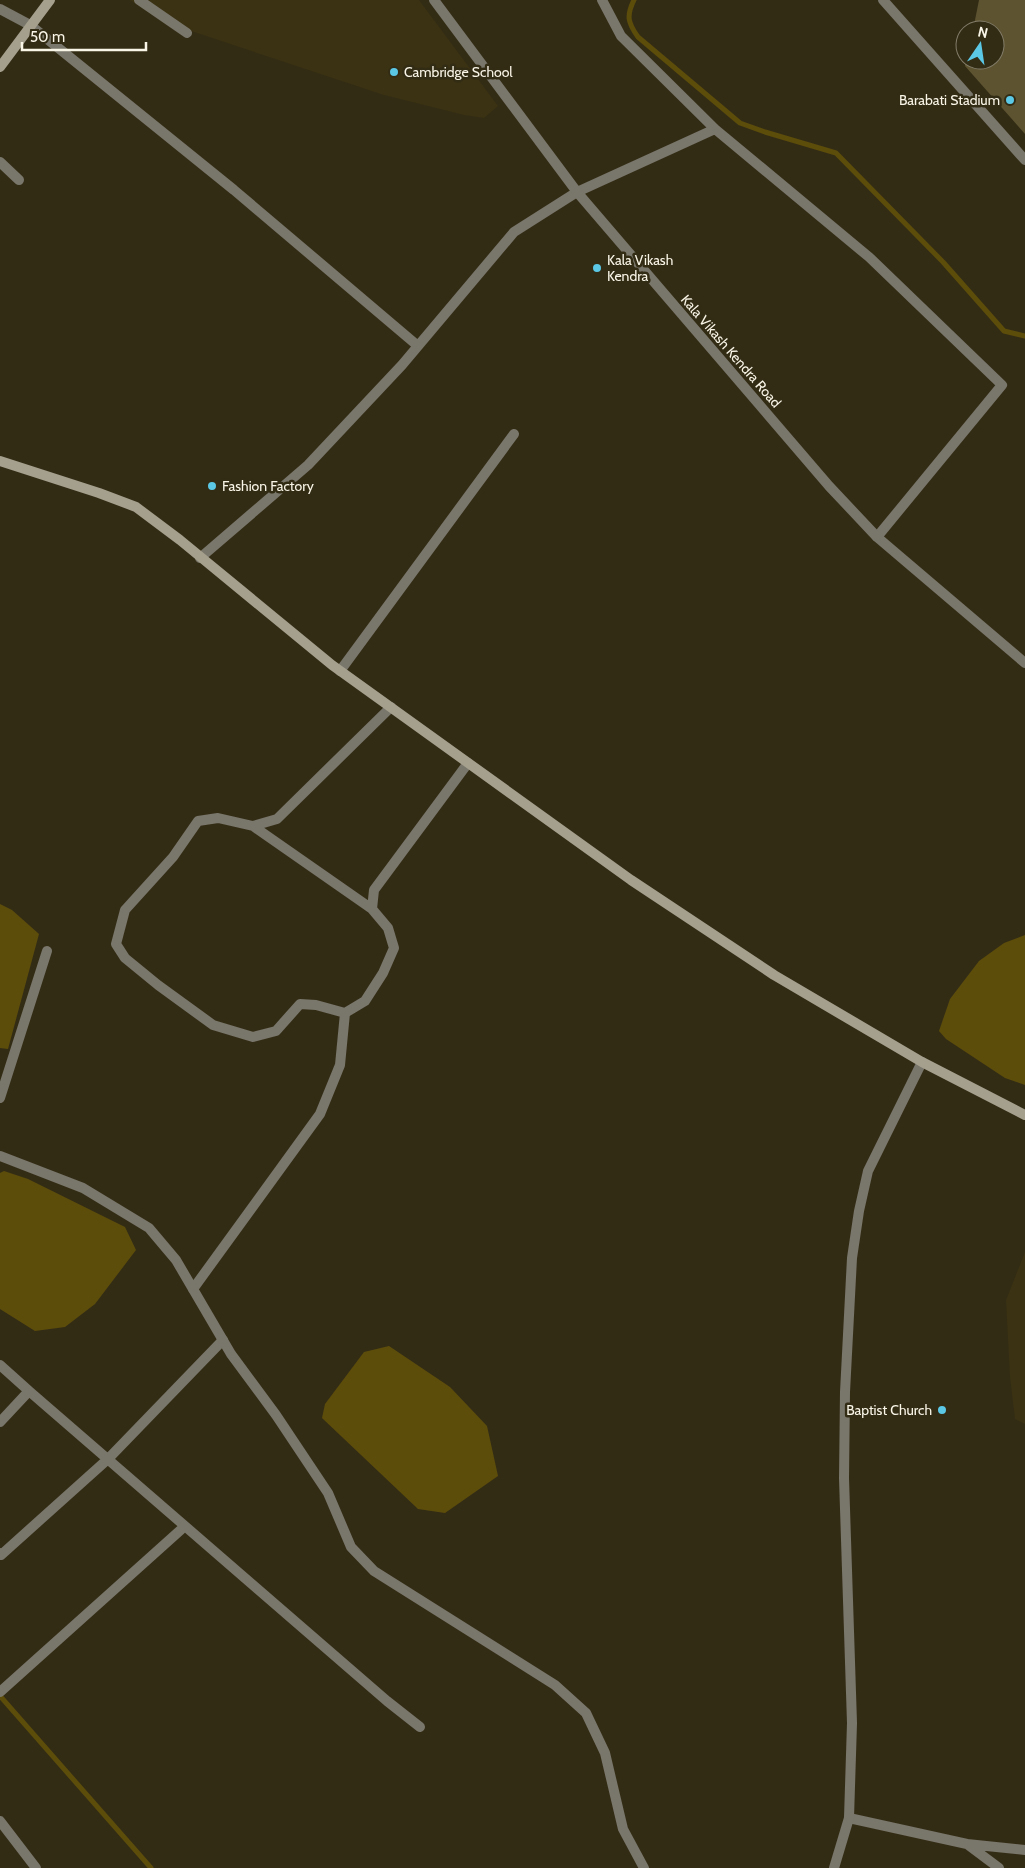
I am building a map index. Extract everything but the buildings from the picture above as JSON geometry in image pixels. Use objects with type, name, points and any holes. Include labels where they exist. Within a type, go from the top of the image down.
[{"type":"main road","points":[[0,67],[50,0]]},
{"type":"main road","points":[[0,461],[136,507],[180,540],[340,671],[631,880],[766,970],[922,1062],[1025,1115]]},
{"type":"street","points":[[139,0],[187,33]]},
{"type":"street","name":"Kala Vikash Kendra Road","points":[[434,0],[577,192],[829,486],[876,537],[1025,663]]},
{"type":"street","points":[[602,0],[621,36],[715,129],[869,257],[1002,385],[876,537]]},
{"type":"street","points":[[882,0],[1025,160]]},
{"type":"street","points":[[0,9],[30,25],[234,190],[418,346]]},
{"type":"street","points":[[200,558],[308,465],[418,346],[514,232],[577,192],[715,129]]},
{"type":"street","points":[[0,162],[19,180]]},
{"type":"street","points":[[340,671],[514,434]]},
{"type":"street","points":[[254,826],[277,818],[391,707]]},
{"type":"street","points":[[372,909],[374,890],[468,763]]},
{"type":"street","points":[[218,818],[254,826],[372,909],[388,928],[394,948],[383,973],[364,1001],[345,1013],[316,1005],[300,1004],[276,1031],[253,1037],[213,1026],[151,980],[125,958],[116,944],[125,910],[173,857],[198,821],[218,818]]},
{"type":"street","points":[[0,1098],[47,951]]},
{"type":"street","points":[[193,1289],[320,1114],[340,1066],[345,1013]]},
{"type":"street","points":[[834,1868],[849,1818],[852,1723],[844,1478],[844,1402],[852,1258],[859,1211],[868,1171],[922,1062]]},
{"type":"street","points":[[0,1156],[83,1188],[149,1228],[176,1260],[231,1354],[276,1415],[328,1493],[351,1547],[374,1572],[555,1685],[586,1713],[605,1753],[623,1830],[644,1868]]},
{"type":"street","points":[[0,1553],[1,1555],[108,1459],[223,1340]]},
{"type":"street","points":[[0,1365],[387,1701],[420,1727]]},
{"type":"street","points":[[0,1422],[28,1391]]},
{"type":"street","points":[[0,1692],[185,1526]]},
{"type":"street","points":[[849,1818],[967,1844],[1025,1850]]},
{"type":"street","points":[[0,1821],[36,1868]]},
{"type":"street","points":[[967,1844],[999,1868]]},
{"type":"shaded area","name":"Cambridge School","points":[[130,0],[419,0],[498,106],[484,118],[464,115],[384,95],[176,26],[153,15]]},
{"type":"shaded area","name":"Barabati Stadium","points":[[979,0],[1025,0],[1025,134],[969,70],[1005,70],[1005,20],[975,20]]},
{"type":"shaded area","points":[[0,904],[12,910],[39,934],[8,1049],[0,1048]]},
{"type":"shaded area","points":[[1025,935],[1025,1085],[1005,1078],[946,1039],[939,1031],[950,999],[979,961],[1004,943]]},
{"type":"shaded area","points":[[4,1171],[28,1179],[125,1227],[136,1250],[95,1304],[65,1327],[35,1331],[0,1309],[0,1173]]},
{"type":"shaded area","points":[[1025,1252],[1025,1424],[1015,1419],[1010,1377],[1006,1300]]},
{"type":"shaded area","points":[[389,1346],[450,1387],[487,1426],[498,1476],[445,1513],[418,1509],[322,1418],[325,1404],[364,1352]]},
{"type":"waterway","points":[[634,0],[629,19],[638,37],[740,123],[836,153],[943,262],[1004,331],[1025,336]]},
{"type":"waterway","points":[[0,1696],[151,1868]]},
{"type":"place","name":"Cambridge School","points":[[394,72]]},
{"type":"place","name":"Barabati Stadium","points":[[1010,100]]},
{"type":"place","name":"Kala Vikash Kendra","points":[[597,268]]},
{"type":"place","name":"Fashion Factory","points":[[212,486]]},
{"type":"place","name":"Baptist Church","points":[[942,1410]]}]
